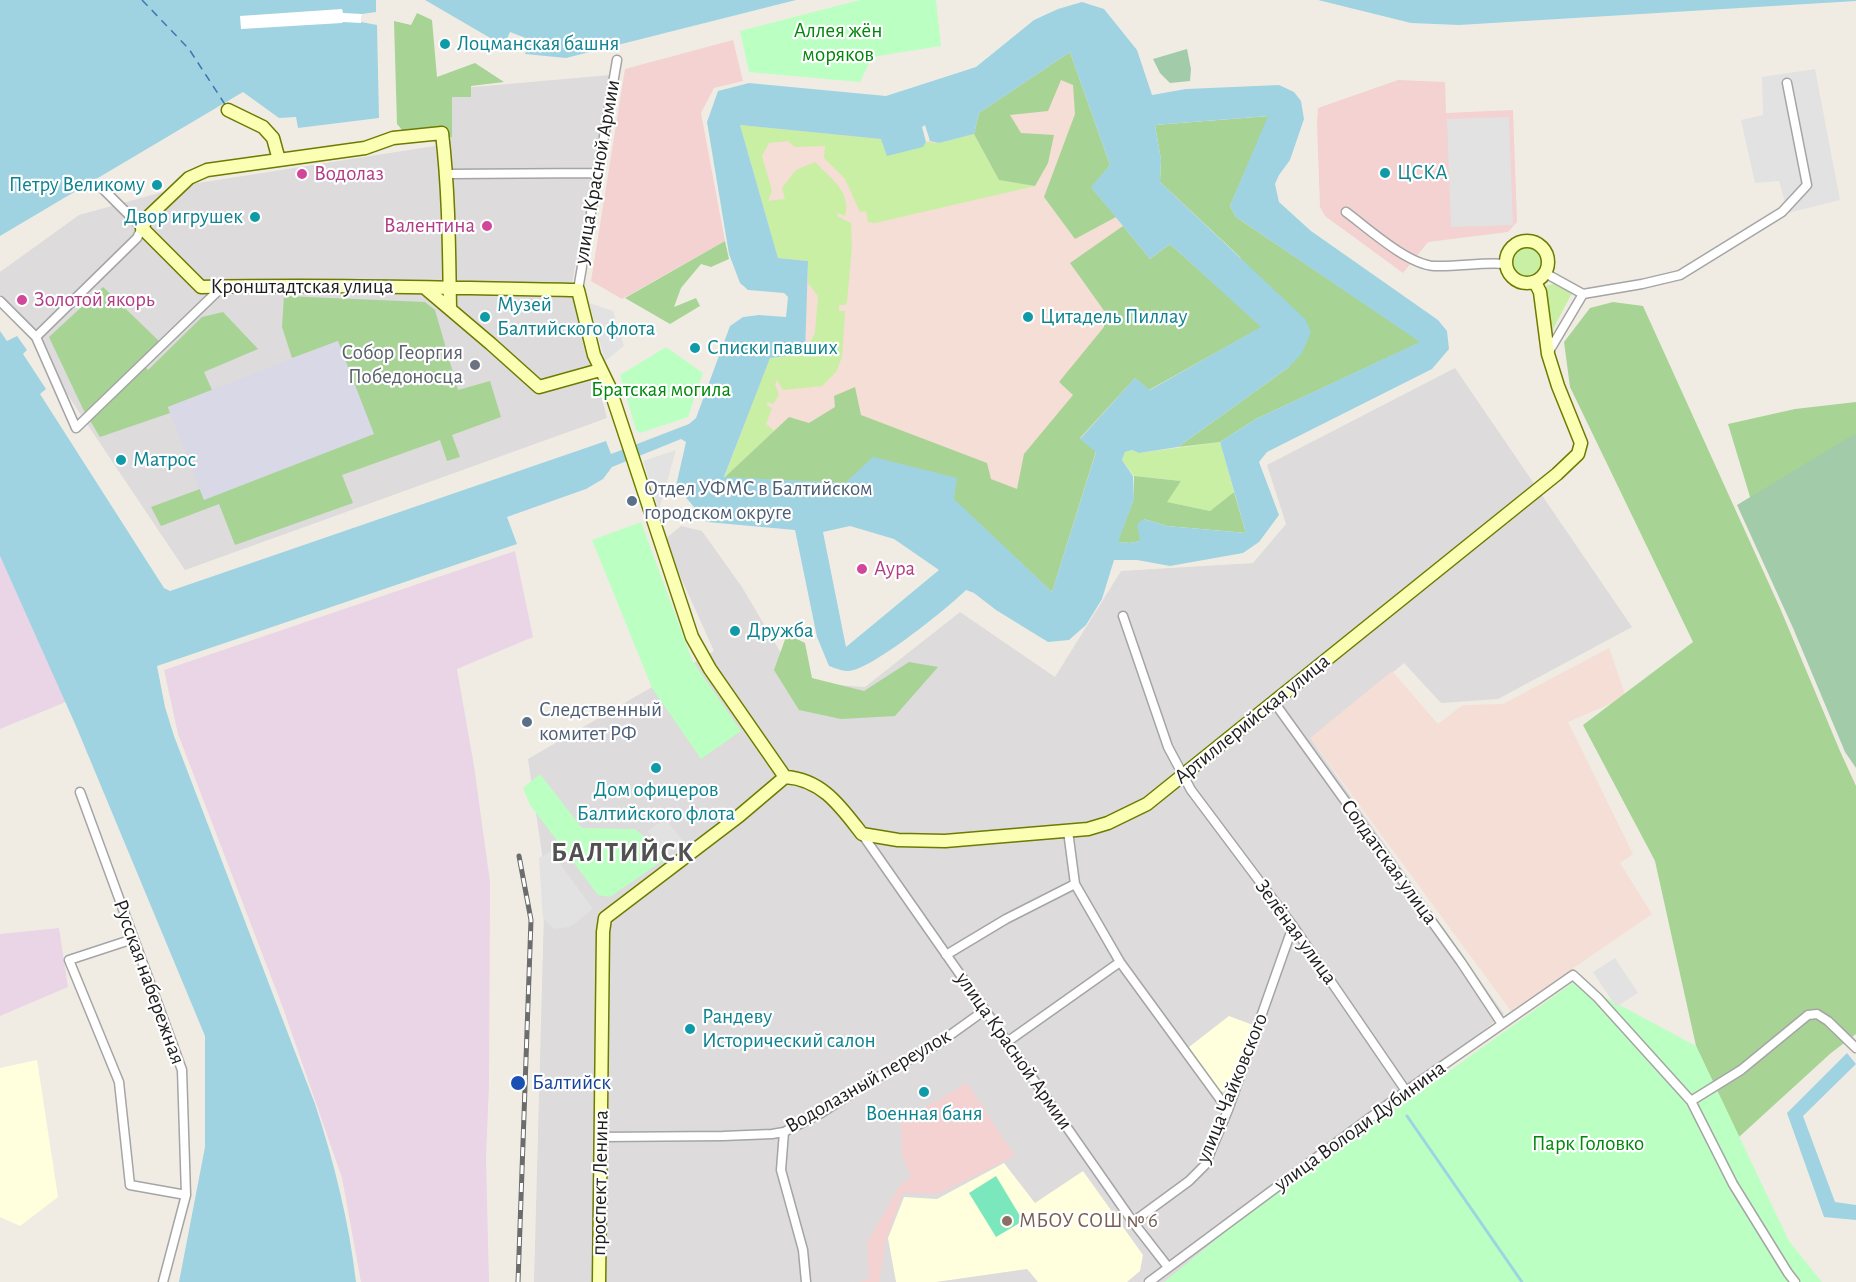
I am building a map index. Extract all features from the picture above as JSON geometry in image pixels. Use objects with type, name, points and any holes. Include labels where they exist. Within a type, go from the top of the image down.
[{"type":"street","name":"улица Красной Армии","points":[[616,60],[578,290],[594,355],[609,386],[692,637],[706,663],[785,777]]},
{"type":"street","points":[[1545,273],[1583,294],[1680,275],[1782,212],[1807,185],[1787,83]]},
{"type":"street","points":[[228,110],[263,127],[273,138],[279,160]]},
{"type":"street","points":[[36,337],[136,238],[147,219],[189,178],[207,170],[365,148],[393,138],[442,133],[447,174],[450,309]]},
{"type":"street","points":[[447,174],[597,173]]},
{"type":"street","points":[[102,188],[142,228]]},
{"type":"street","points":[[1346,213],[1409,258],[1422,264],[1436,266],[1505,264]]},
{"type":"street","name":"Кронштадтская улица","points":[[142,228],[201,287],[281,285],[578,290]]},
{"type":"street","points":[[1524,241],[1539,245],[1548,258],[1545,273],[1535,282],[1527,284],[1519,282],[1507,272],[1506,256],[1516,244],[1524,241]]},
{"type":"street","name":"Артиллерийская улица","points":[[862,834],[898,840],[945,841],[1088,829],[1127,815],[1147,804],[1557,474],[1578,454],[1581,443],[1548,354],[1540,292],[1535,282]]},
{"type":"street","points":[[0,300],[36,337],[76,428],[224,286]]},
{"type":"street","points":[[425,288],[539,387],[600,369]]},
{"type":"street","points":[[1548,354],[1583,294]]},
{"type":"street","name":"Зелёная улица","points":[[1123,616],[1167,747],[1191,790],[1293,926],[1406,1091]]},
{"type":"street","name":"Солдатская улица","points":[[1274,702],[1461,962],[1502,1024]]},
{"type":"street","points":[[785,777],[797,778],[823,789],[862,834]]},
{"type":"street","name":"проспект Ленина","points":[[599,1282],[605,918],[739,816],[785,777]]},
{"type":"street","name":"Русская набережная","points":[[80,792],[182,1070],[186,1196],[163,1282]]},
{"type":"street","points":[[1068,831],[1075,884],[1120,962],[1228,1110]]},
{"type":"street","name":"улица Красной Армии","points":[[862,834],[1168,1267]]},
{"type":"street","points":[[946,955],[1006,919],[1075,884]]},
{"type":"street","name":"улица Чайковского","points":[[1134,1222],[1189,1181],[1205,1165],[1228,1110],[1293,926]]},
{"type":"street","points":[[133,939],[69,960],[119,1082],[130,1185],[186,1196]]},
{"type":"street","points":[[1007,1042],[1120,962]]},
{"type":"street","name":"улица Володи Дубинина","points":[[1149,1282],[1406,1091],[1573,975],[1598,998],[1691,1101]]},
{"type":"street","name":"Водолазный переулок","points":[[601,1137],[733,1136],[784,1132],[821,1113],[871,1081],[939,1043],[985,1010]]},
{"type":"street","points":[[1795,1282],[1733,1184],[1691,1101],[1741,1070],[1808,1015],[1817,1014],[1828,1021],[1856,1048]]},
{"type":"street","points":[[784,1132],[781,1170],[803,1250],[806,1282]]},
{"type":"shaded area","points":[[733,40],[743,81],[714,88],[701,113],[725,241],[622,299],[591,281],[625,69]]},
{"type":"shaded area","points":[[1187,49],[1191,69],[1190,81],[1170,83],[1160,73],[1153,59]]},
{"type":"shaded area","name":"Цитадель Пиллау","points":[[1070,52],[1091,187],[1150,259],[1149,390],[1052,592],[724,478],[770,357],[805,353],[740,125],[926,142]]},
{"type":"shaded area","points":[[1815,69],[1840,200],[1788,213],[1779,181],[1755,183],[1741,120],[1763,115],[1762,77]]},
{"type":"shaded area","points":[[610,75],[572,284],[607,418],[185,570],[0,294],[0,272],[79,215],[192,184],[441,145],[451,89]]},
{"type":"shaded area","points":[[1398,80],[1445,82],[1446,113],[1513,110],[1517,222],[1508,232],[1428,242],[1403,273],[1325,216],[1320,207],[1317,124],[1318,108]]},
{"type":"shaded area","points":[[1509,117],[1513,225],[1451,227],[1447,119]]},
{"type":"shaded area","points":[[589,303],[613,311],[624,346],[605,361]]},
{"type":"shaded area","points":[[338,341],[374,434],[204,500],[168,407]]},
{"type":"shaded area","points":[[1455,368],[1632,627],[1498,699],[1441,703],[1404,663],[1312,741],[1504,1014],[1165,1282],[534,1282],[545,874],[528,759],[714,651],[664,540],[681,526],[702,531],[742,587],[798,682],[865,687],[960,612],[1055,677],[1121,571],[1253,563],[1286,524],[1267,465]]},
{"type":"shaded area","points":[[1856,433],[1856,768],[1845,752],[1793,628],[1737,505]]},
{"type":"shaded area","points":[[676,450],[659,510],[643,461]]},
{"type":"shaded area","points":[[515,551],[533,637],[457,669],[474,766],[490,882],[489,1086],[486,1157],[489,1282],[361,1282],[342,1178],[283,1008],[178,734],[164,670]]},
{"type":"shaded area","points":[[0,556],[66,702],[0,729]]},
{"type":"shaded area","points":[[1609,648],[1626,697],[1568,722],[1633,854],[1620,863],[1652,914],[1511,1011],[1310,738],[1392,671],[1438,724],[1463,705],[1503,704]]},
{"type":"shaded area","points":[[665,818],[683,841],[666,854],[648,831]]},
{"type":"shaded area","points":[[551,851],[593,909],[570,927],[554,929],[543,918],[539,858]]},
{"type":"shaded area","points":[[59,928],[68,987],[0,1016],[0,934]]},
{"type":"shaded area","points":[[1615,958],[1638,993],[1616,1007],[1593,972]]},
{"type":"shaded area","points":[[1229,1016],[1253,1025],[1228,1089],[1223,1092],[1217,1089],[1189,1047]]},
{"type":"shaded area","points":[[37,1060],[58,1197],[20,1226],[0,1217],[0,1068]]},
{"type":"shaded area","points":[[967,1083],[1015,1156],[938,1194],[903,1193],[886,1240],[879,1282],[858,1282],[869,1279],[867,1242],[901,1184],[911,1177],[902,1154],[901,1121]]},
{"type":"shaded area","name":"МБОУ СОШ № 6","points":[[1004,1163],[1035,1203],[1083,1171],[1143,1255],[1140,1271],[1127,1282],[1038,1282],[1027,1269],[936,1282],[896,1282],[888,1238],[904,1197],[937,1199]]},
{"type":"green space","name":"Аллея жён моряков","points":[[860,0],[936,0],[941,46],[872,57],[860,82],[749,72],[740,31]]},
{"type":"green space","points":[[417,13],[432,20],[437,77],[475,63],[504,82],[471,86],[471,97],[452,97],[452,137],[405,144],[404,132],[397,124],[394,21],[411,25]]},
{"type":"green space","points":[[1070,52],[1110,165],[1092,188],[1116,217],[1075,239],[1044,197],[1075,114],[1073,85],[1061,80],[1048,111],[1010,115],[1021,133],[1054,135],[1048,163],[1035,186],[999,180],[974,134],[979,113]]},
{"type":"green space","points":[[1269,116],[1230,206],[1236,217],[1421,342],[1256,419],[1220,442],[1178,447],[1289,367],[1240,257],[1160,182],[1161,160],[1155,125]]},
{"type":"green space","points":[[740,125],[881,139],[922,147],[926,142],[939,143],[974,134],[999,180],[1035,186],[875,223],[868,222],[866,211],[860,212],[845,179],[824,158],[825,146],[795,147],[788,141],[769,143],[762,156],[772,191],[768,201],[785,199],[782,188],[796,170],[815,162],[843,193],[845,216],[838,213],[837,216],[851,223],[852,247],[847,302],[845,305],[839,305],[839,311],[845,311],[842,357],[836,372],[822,386],[783,390],[777,380],[775,384],[779,395],[773,404],[768,402],[766,405],[772,408],[766,424],[774,431],[724,478],[770,357],[805,353],[815,333],[818,296],[808,283],[808,261],[778,258]]},
{"type":"green space","points":[[1123,226],[1150,259],[1170,244],[1262,327],[1149,390],[1135,378],[1080,438],[1096,451],[1052,592],[953,499],[956,478],[845,483],[724,478],[789,417],[809,423],[835,407],[834,396],[855,387],[861,415],[987,463],[991,479],[1017,489],[1024,454],[1073,395],[1059,382],[1104,327],[1105,312],[1070,263]]},
{"type":"green space","points":[[725,241],[729,259],[711,267],[701,264],[681,288],[674,307],[696,298],[700,306],[670,324],[625,298]]},
{"type":"green space","points":[[1526,245],[1538,250],[1543,262],[1538,274],[1526,279],[1514,274],[1509,262],[1514,250]]},
{"type":"green space","points":[[1554,284],[1572,293],[1550,335],[1544,289]]},
{"type":"green space","points":[[103,287],[160,342],[139,360],[148,370],[202,317],[223,312],[258,349],[204,372],[212,390],[168,407],[170,413],[100,437],[83,409],[49,337]]},
{"type":"green space","points":[[284,296],[425,302],[435,310],[458,390],[490,381],[501,417],[452,435],[460,457],[447,461],[440,440],[342,475],[353,503],[235,545],[219,504],[161,526],[151,507],[200,489],[204,500],[338,341],[292,358],[282,327]]},
{"type":"green space","points":[[1613,302],[1643,306],[1780,608],[1856,786],[1856,1034],[1831,1053],[1739,1137],[1696,1046],[1655,861],[1583,725],[1693,642],[1570,387],[1564,342],[1590,308]]},
{"type":"green space","name":"Братская могила","points":[[666,347],[703,373],[688,417],[640,433],[636,430],[620,375]]},
{"type":"green space","points":[[1856,402],[1856,587],[1754,510],[1728,424],[1795,409]]},
{"type":"green space","points":[[1220,442],[1234,492],[1210,511],[1166,502],[1181,481],[1134,476],[1122,460],[1125,452],[1132,450],[1139,453]]},
{"type":"green space","points":[[1134,476],[1181,481],[1167,502],[1210,511],[1234,492],[1246,533],[1167,526],[1144,519],[1140,541],[1117,542],[1134,499]]},
{"type":"green space","points":[[641,522],[692,660],[741,731],[701,759],[652,688],[592,540]]},
{"type":"green space","points":[[787,634],[805,643],[812,678],[864,691],[909,662],[938,667],[895,716],[841,719],[799,710],[774,670]]},
{"type":"green space","points":[[540,774],[582,828],[635,829],[668,857],[610,897],[598,895],[530,805],[523,788]]},
{"type":"green space","name":"Парк Головко","points":[[1575,981],[1696,1046],[1789,1241],[1822,1282],[1164,1282],[1305,1167],[1448,1072]]},
{"type":"green space","points":[[996,1176],[1023,1221],[996,1237],[969,1193]]},
{"type":"water","points":[[0,0],[376,0],[376,12],[362,14],[361,22],[377,25],[379,118],[298,128],[296,117],[279,118],[243,92],[0,236]]},
{"type":"water","points":[[425,0],[796,0],[566,58],[525,54],[531,40],[510,32],[504,46]]},
{"type":"water","points":[[1318,0],[1856,1],[1459,25],[1411,23]]},
{"type":"water","points":[[1082,2],[1104,9],[1137,50],[1152,95],[1186,89],[1279,85],[1294,92],[1301,101],[1304,119],[1290,160],[1275,184],[1279,202],[1311,231],[1438,320],[1447,331],[1449,349],[1432,369],[1267,452],[1259,462],[1279,515],[1259,542],[1243,553],[1170,566],[1137,560],[1114,560],[1102,599],[1086,625],[1069,640],[1048,642],[966,590],[926,624],[872,662],[847,671],[829,666],[817,637],[795,530],[707,522],[676,486],[686,442],[681,439],[612,467],[603,479],[586,489],[507,517],[517,544],[157,666],[165,707],[174,736],[315,1104],[340,1192],[356,1282],[179,1282],[205,1147],[205,1036],[76,726],[0,556],[0,331],[7,341],[17,336],[27,350],[23,354],[46,389],[40,394],[164,588],[170,591],[606,441],[611,454],[689,424],[696,418],[730,326],[743,317],[759,315],[786,317],[788,297],[784,293],[748,290],[740,283],[729,254],[707,122],[718,91],[749,83],[886,96],[976,67],[1034,20],[1058,9]],"holes":[[[1070,52],[1110,165],[1091,187],[1150,259],[1170,244],[1261,327],[1150,390],[1135,378],[1080,439],[1096,452],[1052,592],[954,499],[957,478],[873,457],[845,483],[724,477],[770,358],[805,354],[808,261],[778,258],[740,125],[881,139],[887,156],[923,147],[926,142],[922,127],[925,125],[930,141],[939,143],[974,134],[979,113]],[[1268,116],[1230,206],[1236,217],[1420,342],[1256,419],[1220,442],[1246,533],[1167,526],[1144,519],[1137,524],[1140,541],[1130,543],[1118,542],[1134,499],[1133,476],[1122,460],[1125,452],[1132,450],[1139,453],[1178,447],[1289,367],[1302,353],[1311,332],[1305,319],[1160,182],[1161,160],[1155,125]],[[850,526],[894,539],[939,570],[846,647],[823,532]]]},
{"type":"water","points":[[1847,1053],[1856,1064],[1803,1116],[1835,1202],[1856,1205],[1856,1220],[1824,1217],[1787,1113]]},
{"type":"pier","points":[[342,9],[343,13],[362,14],[361,23],[343,22],[241,29],[240,16]]},
{"type":"waterway","points":[[1407,1116],[1522,1282]]},
{"type":"ferry route","points":[[142,0],[189,49],[226,106]]},
{"type":"railway","points":[[518,1282],[531,920],[519,856]]},
{"type":"place","name":"Лоцманская башня","points":[[445,44]]},
{"type":"place","name":"ЦСКА","points":[[1385,173]]},
{"type":"place","name":"Водолаз","points":[[302,174]]},
{"type":"place","name":"Петру Великому","points":[[157,185]]},
{"type":"place","name":"Двор игрушек","points":[[255,217]]},
{"type":"place","name":"Валентина","points":[[487,226]]},
{"type":"place","name":"Золотой якорь","points":[[22,300]]},
{"type":"place","name":"Музей Балтийского флота","points":[[485,317]]},
{"type":"place","name":"Цитадель Пиллау","points":[[1028,317]]},
{"type":"place","name":"Списки павших","points":[[695,348]]},
{"type":"place","name":"Собор Георгия Победоносца","points":[[475,365]]},
{"type":"place","name":"Матрос","points":[[121,460]]},
{"type":"place","name":"Отдел УФМС в Балтийском городском округе","points":[[632,501]]},
{"type":"place","name":"Аура","points":[[862,569]]},
{"type":"place","name":"Дружба","points":[[735,631]]},
{"type":"place","name":"Следственный комитет РФ","points":[[527,722]]},
{"type":"place","name":"Дом офицеров Балтийского флота","points":[[656,768]]},
{"type":"place","name":"Рандеву Исторический салон","points":[[690,1029]]},
{"type":"place","name":"Балтийск","points":[[518,1083]]},
{"type":"place","name":"Военная баня","points":[[924,1092]]},
{"type":"place","name":"МБОУ СОШ № 6","points":[[1007,1221]]},
{"type":"district","name":"БАЛТИЙСК","points":[[623,853]]}]
